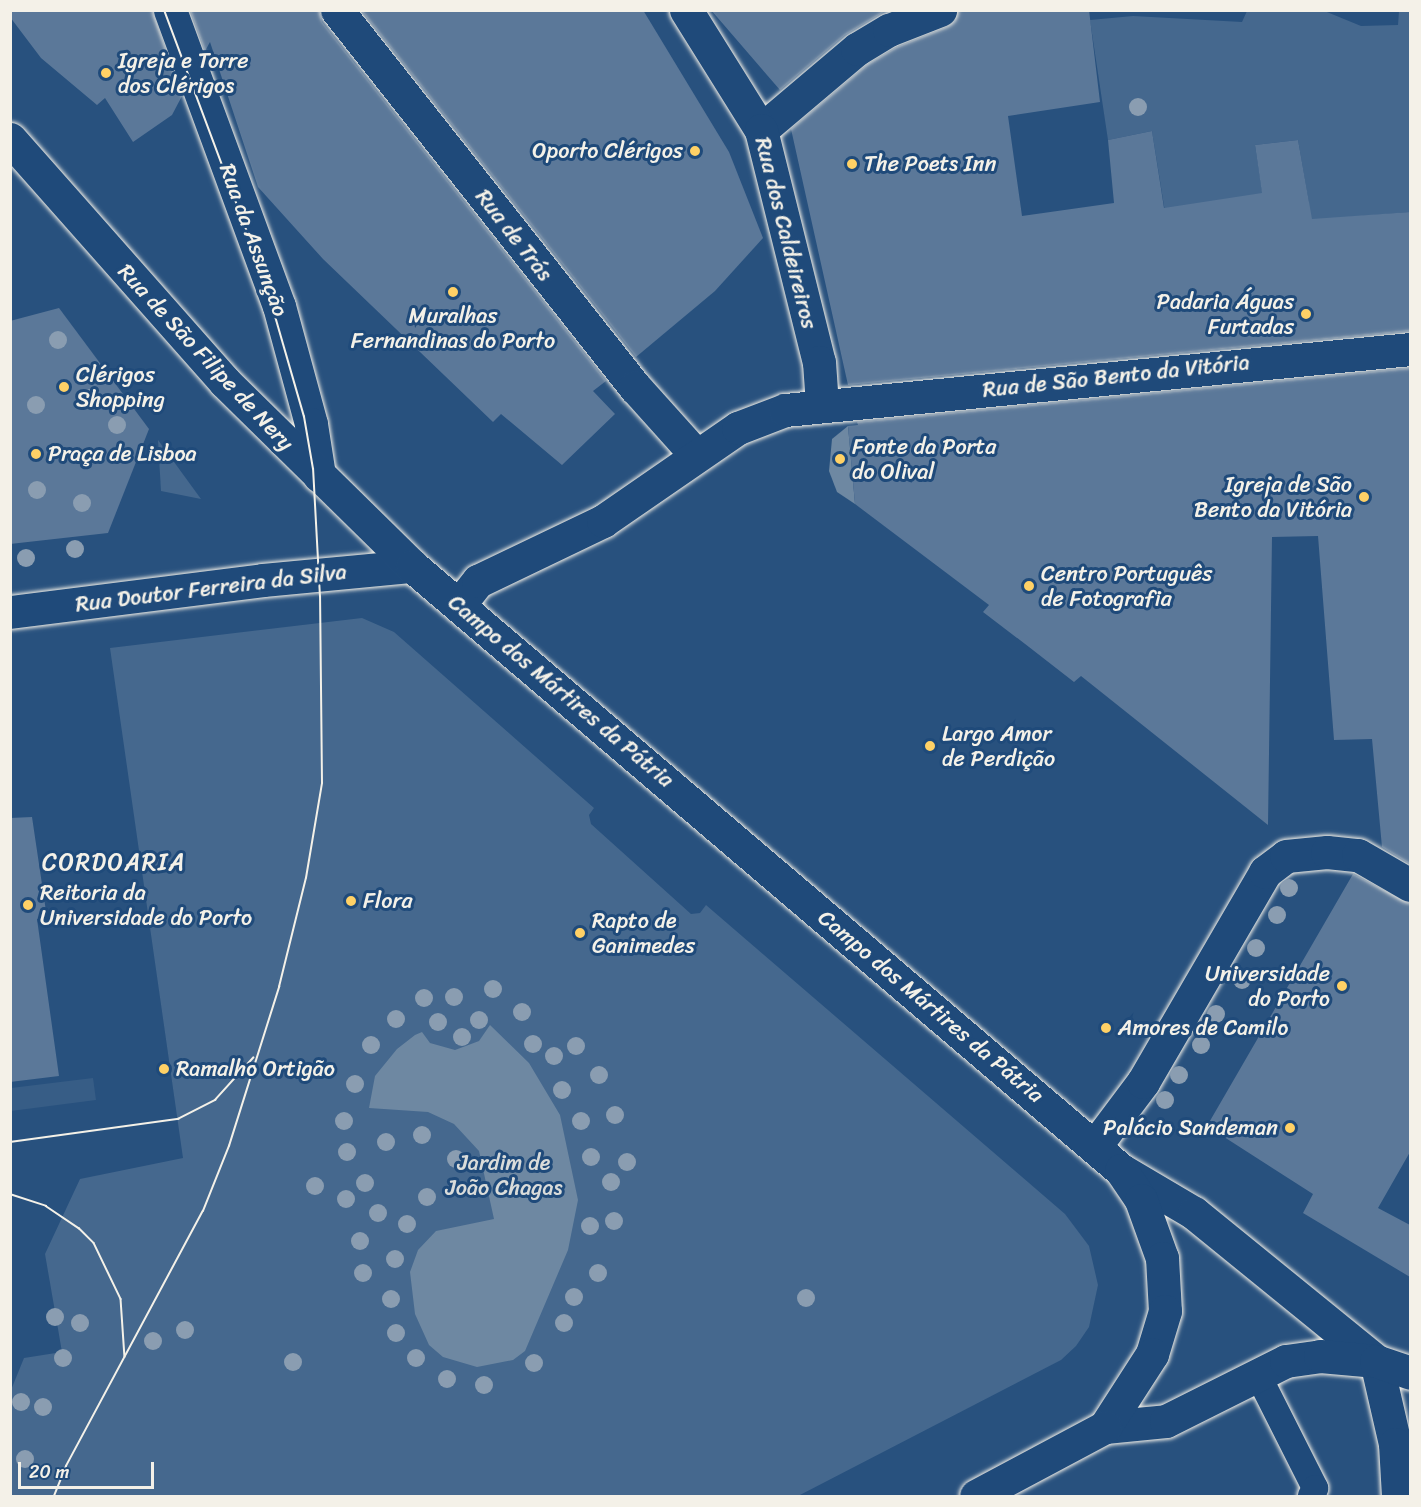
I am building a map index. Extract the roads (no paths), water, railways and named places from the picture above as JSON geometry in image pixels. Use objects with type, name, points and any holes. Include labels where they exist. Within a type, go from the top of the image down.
[{"type":"street","name":"Rua da Assunção","points":[[170,10],[279,306],[310,424],[319,475]]},
{"type":"street","name":"Rua de Trás","points":[[337,10],[635,387],[696,455]]},
{"type":"street","name":"Rua dos Caldeireiros","points":[[687,10],[761,130],[819,362],[822,405]]},
{"type":"street","points":[[761,130],[857,49],[889,30],[940,10]]},
{"type":"street","name":"Rua de São Filipe de Nery","points":[[10,139],[217,373],[412,566]]},
{"type":"street","name":"Rua de São Bento da Vitória","points":[[459,605],[478,580],[621,511],[696,455],[738,428],[785,410],[1410,349]]},
{"type":"street","name":"Campo dos Mártires da Pátria","points":[[412,566],[1095,1146],[1121,1170],[1141,1200],[1162,1258],[1164,1311],[1152,1354],[1105,1427],[976,1497]]},
{"type":"street","name":"Rua Doutor Ferreira da Silva","points":[[10,612],[262,580],[412,566]]},
{"type":"street","points":[[1095,1146],[1143,1082],[1265,872],[1286,856],[1327,852],[1358,855],[1410,885]]},
{"type":"street","points":[[1121,1170],[1194,1213],[1376,1361],[1395,1444],[1398,1497]]},
{"type":"street","points":[[1105,1427],[1166,1421],[1286,1361],[1320,1356],[1376,1361],[1410,1373]]},
{"type":"lane","points":[[1258,1375],[1315,1488],[1311,1497]]},
{"type":"tram line","points":[[54,1496],[66,1466],[203,1211],[229,1146],[279,987],[306,878],[322,783],[320,597],[313,469],[304,417],[263,275],[164,10]]},
{"type":"tram line","points":[[10,1142],[178,1119],[215,1100],[253,1058]]},
{"type":"tram line","points":[[10,1194],[46,1206],[79,1228],[94,1243],[121,1299],[125,1357]]},
{"type":"place","name":"Igreja e Torre dos Clérigos","points":[[106,73]]},
{"type":"place","name":"Oporto Clérigos","points":[[695,151]]},
{"type":"place","name":"The Poets Inn","points":[[852,164]]},
{"type":"place","name":"Muralhas Fernandinas do Porto","points":[[453,292]]},
{"type":"place","name":"Padaria Águas Furtadas","points":[[1306,314]]},
{"type":"place","name":"Clérigos Shopping","points":[[64,387]]},
{"type":"place","name":"Praça de Lisboa","points":[[36,454]]},
{"type":"place","name":"Fonte da Porta do Olival","points":[[840,459]]},
{"type":"place","name":"Igreja de São Bento da Vitória","points":[[1364,497]]},
{"type":"place","name":"Centro Português de Fotografia","points":[[1029,586]]},
{"type":"place","name":"Largo Amor de Perdição","points":[[930,746]]},
{"type":"place","name":"Flora","points":[[351,901]]},
{"type":"place","name":"Reitoria da Universidade do Porto","points":[[28,905]]},
{"type":"place","name":"Rapto de Ganimedes","points":[[580,933]]},
{"type":"place","name":"Universidade do Porto","points":[[1342,986]]},
{"type":"place","name":"Amores de Camilo","points":[[1106,1028]]},
{"type":"place","name":"Ramalho Ortigão","points":[[164,1069]]},
{"type":"place","name":"Palácio Sandeman","points":[[1290,1128]]},
{"type":"district","name":"CORDOARIA","points":[[114,863]]},
{"type":"park label","name":"Jardim de João Chagas","points":[[504,1174]]}]
